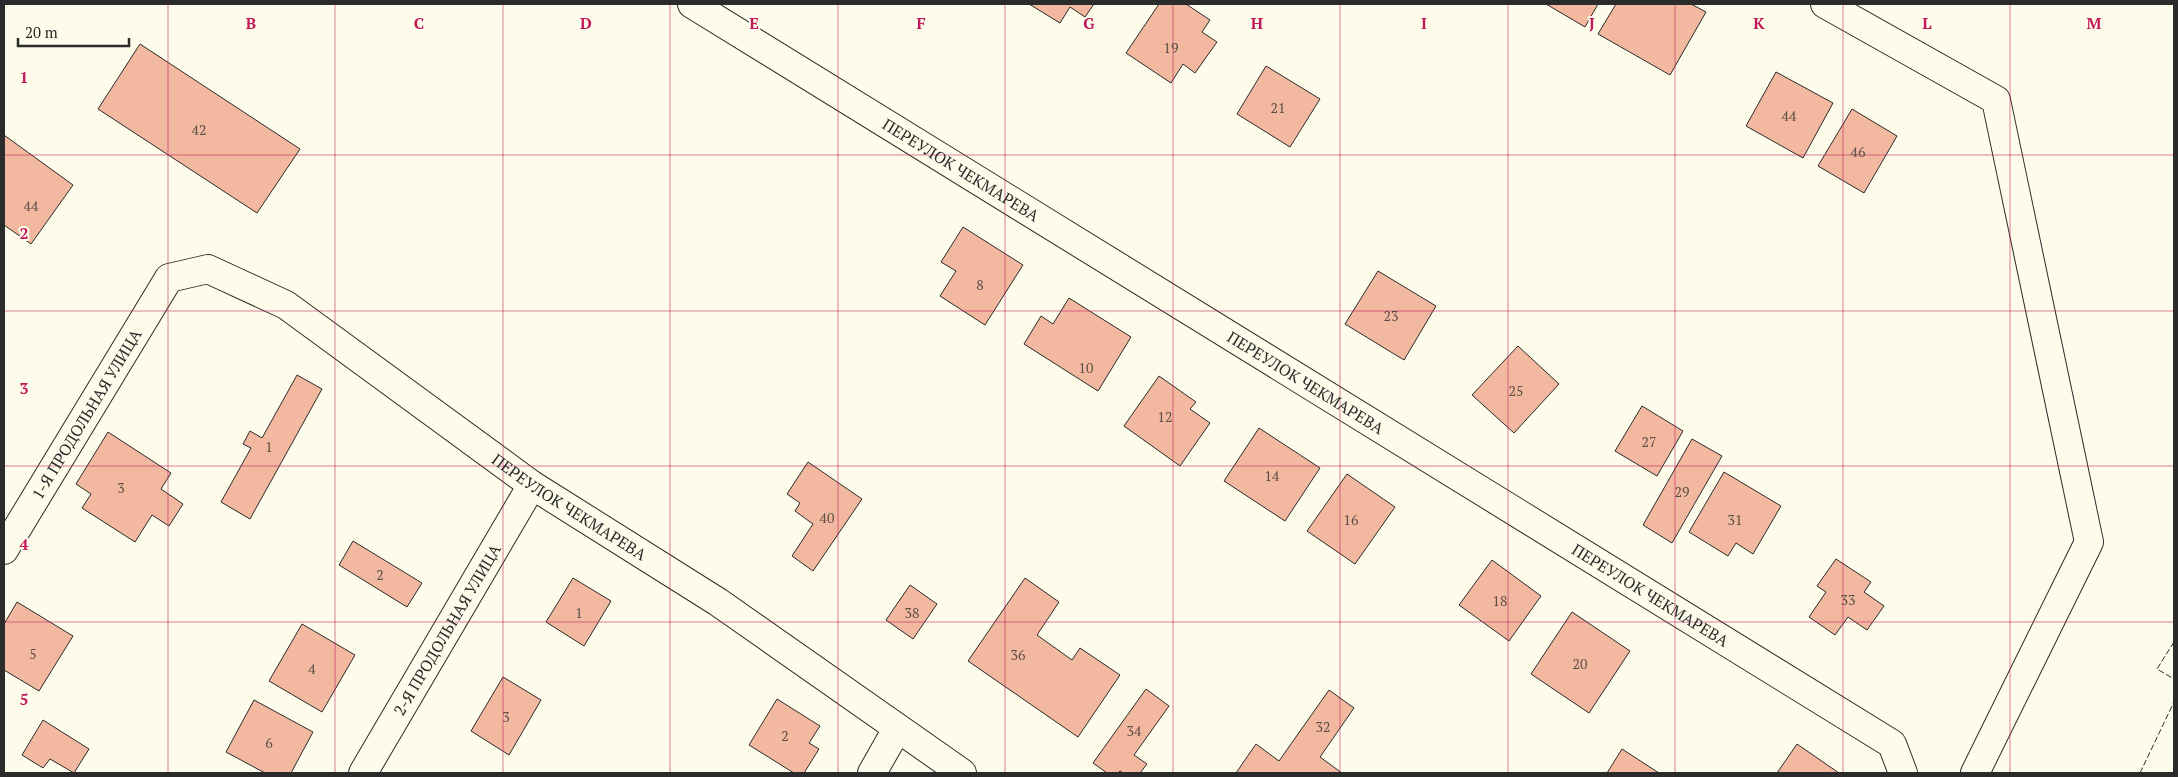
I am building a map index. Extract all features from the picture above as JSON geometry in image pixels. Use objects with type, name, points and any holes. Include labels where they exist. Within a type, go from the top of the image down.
[{"type":"street","name":"ПЕРЕУЛОК ЧЕКМАРЕВА","points":[[692,4],[1892,744],[1903,773]]},
{"type":"street","points":[[1826,4],[1996,100],[2089,542],[1975,773]]},
{"type":"street","name":"ПЕРЕУЛОК ЧЕКМАРЕВА","points":[[169,278],[208,269],[286,305],[532,485],[718,602],[962,773]]},
{"type":"street","name":"1-Я ПРОДОЛЬНАЯ УЛИЦА","points":[[4,550],[169,278]]},
{"type":"street","name":"2-Я ПРОДОЛЬНАЯ УЛИЦА","points":[[363,773],[532,485]]},
{"type":"street","points":[[872,773],[897,729]]},
{"type":"building","points":[[1029,4],[1094,4],[1085,17],[1070,7],[1060,23]]},
{"type":"building","points":[[1159,4],[1186,4],[1210,20],[1202,32],[1217,42],[1195,73],[1183,64],[1171,83],[1126,53]]},
{"type":"building","points":[[1546,4],[1598,4],[1585,27]]},
{"type":"building","points":[[1616,4],[1691,4],[1706,12],[1670,75],[1598,34]]},
{"type":"building","points":[[140,44],[300,149],[257,213],[98,109]]},
{"type":"building","points":[[1266,66],[1320,99],[1290,147],[1237,114]]},
{"type":"building","points":[[1776,72],[1833,103],[1803,158],[1746,126]]},
{"type":"building","points":[[1852,109],[1897,136],[1864,193],[1818,166]]},
{"type":"building","points":[[4,135],[73,185],[31,244],[4,225]]},
{"type":"building","points":[[963,227],[1023,265],[985,325],[940,296],[956,271],[941,262]]},
{"type":"building","points":[[1378,271],[1436,306],[1404,360],[1345,324]]},
{"type":"building","points":[[1069,298],[1131,337],[1098,391],[1024,344],[1041,316],[1053,324]]},
{"type":"building","points":[[1518,346],[1559,384],[1514,433],[1472,395]]},
{"type":"building","points":[[297,375],[322,389],[250,519],[221,502],[251,448],[243,444],[250,431],[262,438]]},
{"type":"building","points":[[1159,376],[1196,402],[1190,409],[1210,423],[1180,466],[1124,426]]},
{"type":"building","points":[[1642,406],[1683,431],[1657,476],[1615,451]]},
{"type":"building","points":[[1259,428],[1320,468],[1285,521],[1224,481]]},
{"type":"building","points":[[108,432],[171,473],[161,489],[183,504],[169,526],[152,515],[135,542],[82,508],[91,494],[76,484]]},
{"type":"building","points":[[1692,439],[1722,456],[1672,543],[1643,525]]},
{"type":"building","points":[[808,462],[862,499],[813,571],[792,556],[813,524],[795,511],[800,503],[787,494]]},
{"type":"building","points":[[1724,472],[1781,506],[1753,554],[1736,543],[1728,556],[1689,532]]},
{"type":"building","points":[[1347,474],[1395,507],[1355,564],[1307,531]]},
{"type":"building","points":[[353,541],[422,583],[407,607],[339,565]]},
{"type":"building","points":[[1836,559],[1871,582],[1864,592],[1884,606],[1867,630],[1848,617],[1835,635],[1809,617],[1826,592],[1817,586]]},
{"type":"building","points":[[1492,560],[1541,596],[1509,641],[1459,605]]},
{"type":"building","points":[[573,578],[611,601],[584,646],[546,622]]},
{"type":"building","points":[[1025,578],[1059,602],[1037,635],[1072,660],[1080,648],[1120,675],[1078,737],[968,661]]},
{"type":"building","points":[[910,585],[937,604],[913,639],[886,620]]},
{"type":"building","points":[[17,602],[73,636],[39,691],[4,670],[4,624]]},
{"type":"building","points":[[1572,612],[1630,651],[1589,713],[1531,674]]},
{"type":"building","points":[[302,624],[355,655],[322,712],[269,681]]},
{"type":"building","points":[[503,677],[541,700],[509,755],[471,731]]},
{"type":"building","points":[[1146,689],[1169,706],[1134,755],[1147,764],[1140,773],[1123,773],[1120,771],[1118,773],[1107,773],[1093,763]]},
{"type":"building","points":[[1329,690],[1354,708],[1320,757],[1342,773],[1236,773],[1256,744],[1279,761]]},
{"type":"building","points":[[777,699],[820,726],[809,743],[819,749],[804,773],[794,773],[749,745]]},
{"type":"building","points":[[254,700],[313,732],[291,773],[265,773],[226,752]]},
{"type":"building","points":[[43,720],[89,749],[74,773],[50,759],[43,768],[22,755]]},
{"type":"building","points":[[1797,744],[1839,773],[1777,773]]},
{"type":"building","points":[[1622,749],[1659,773],[1607,773]]},
{"type":"fence","points":[[2174,642],[2157,669],[2174,679]]},
{"type":"fence","points":[[2140,773],[2174,702]]}]
